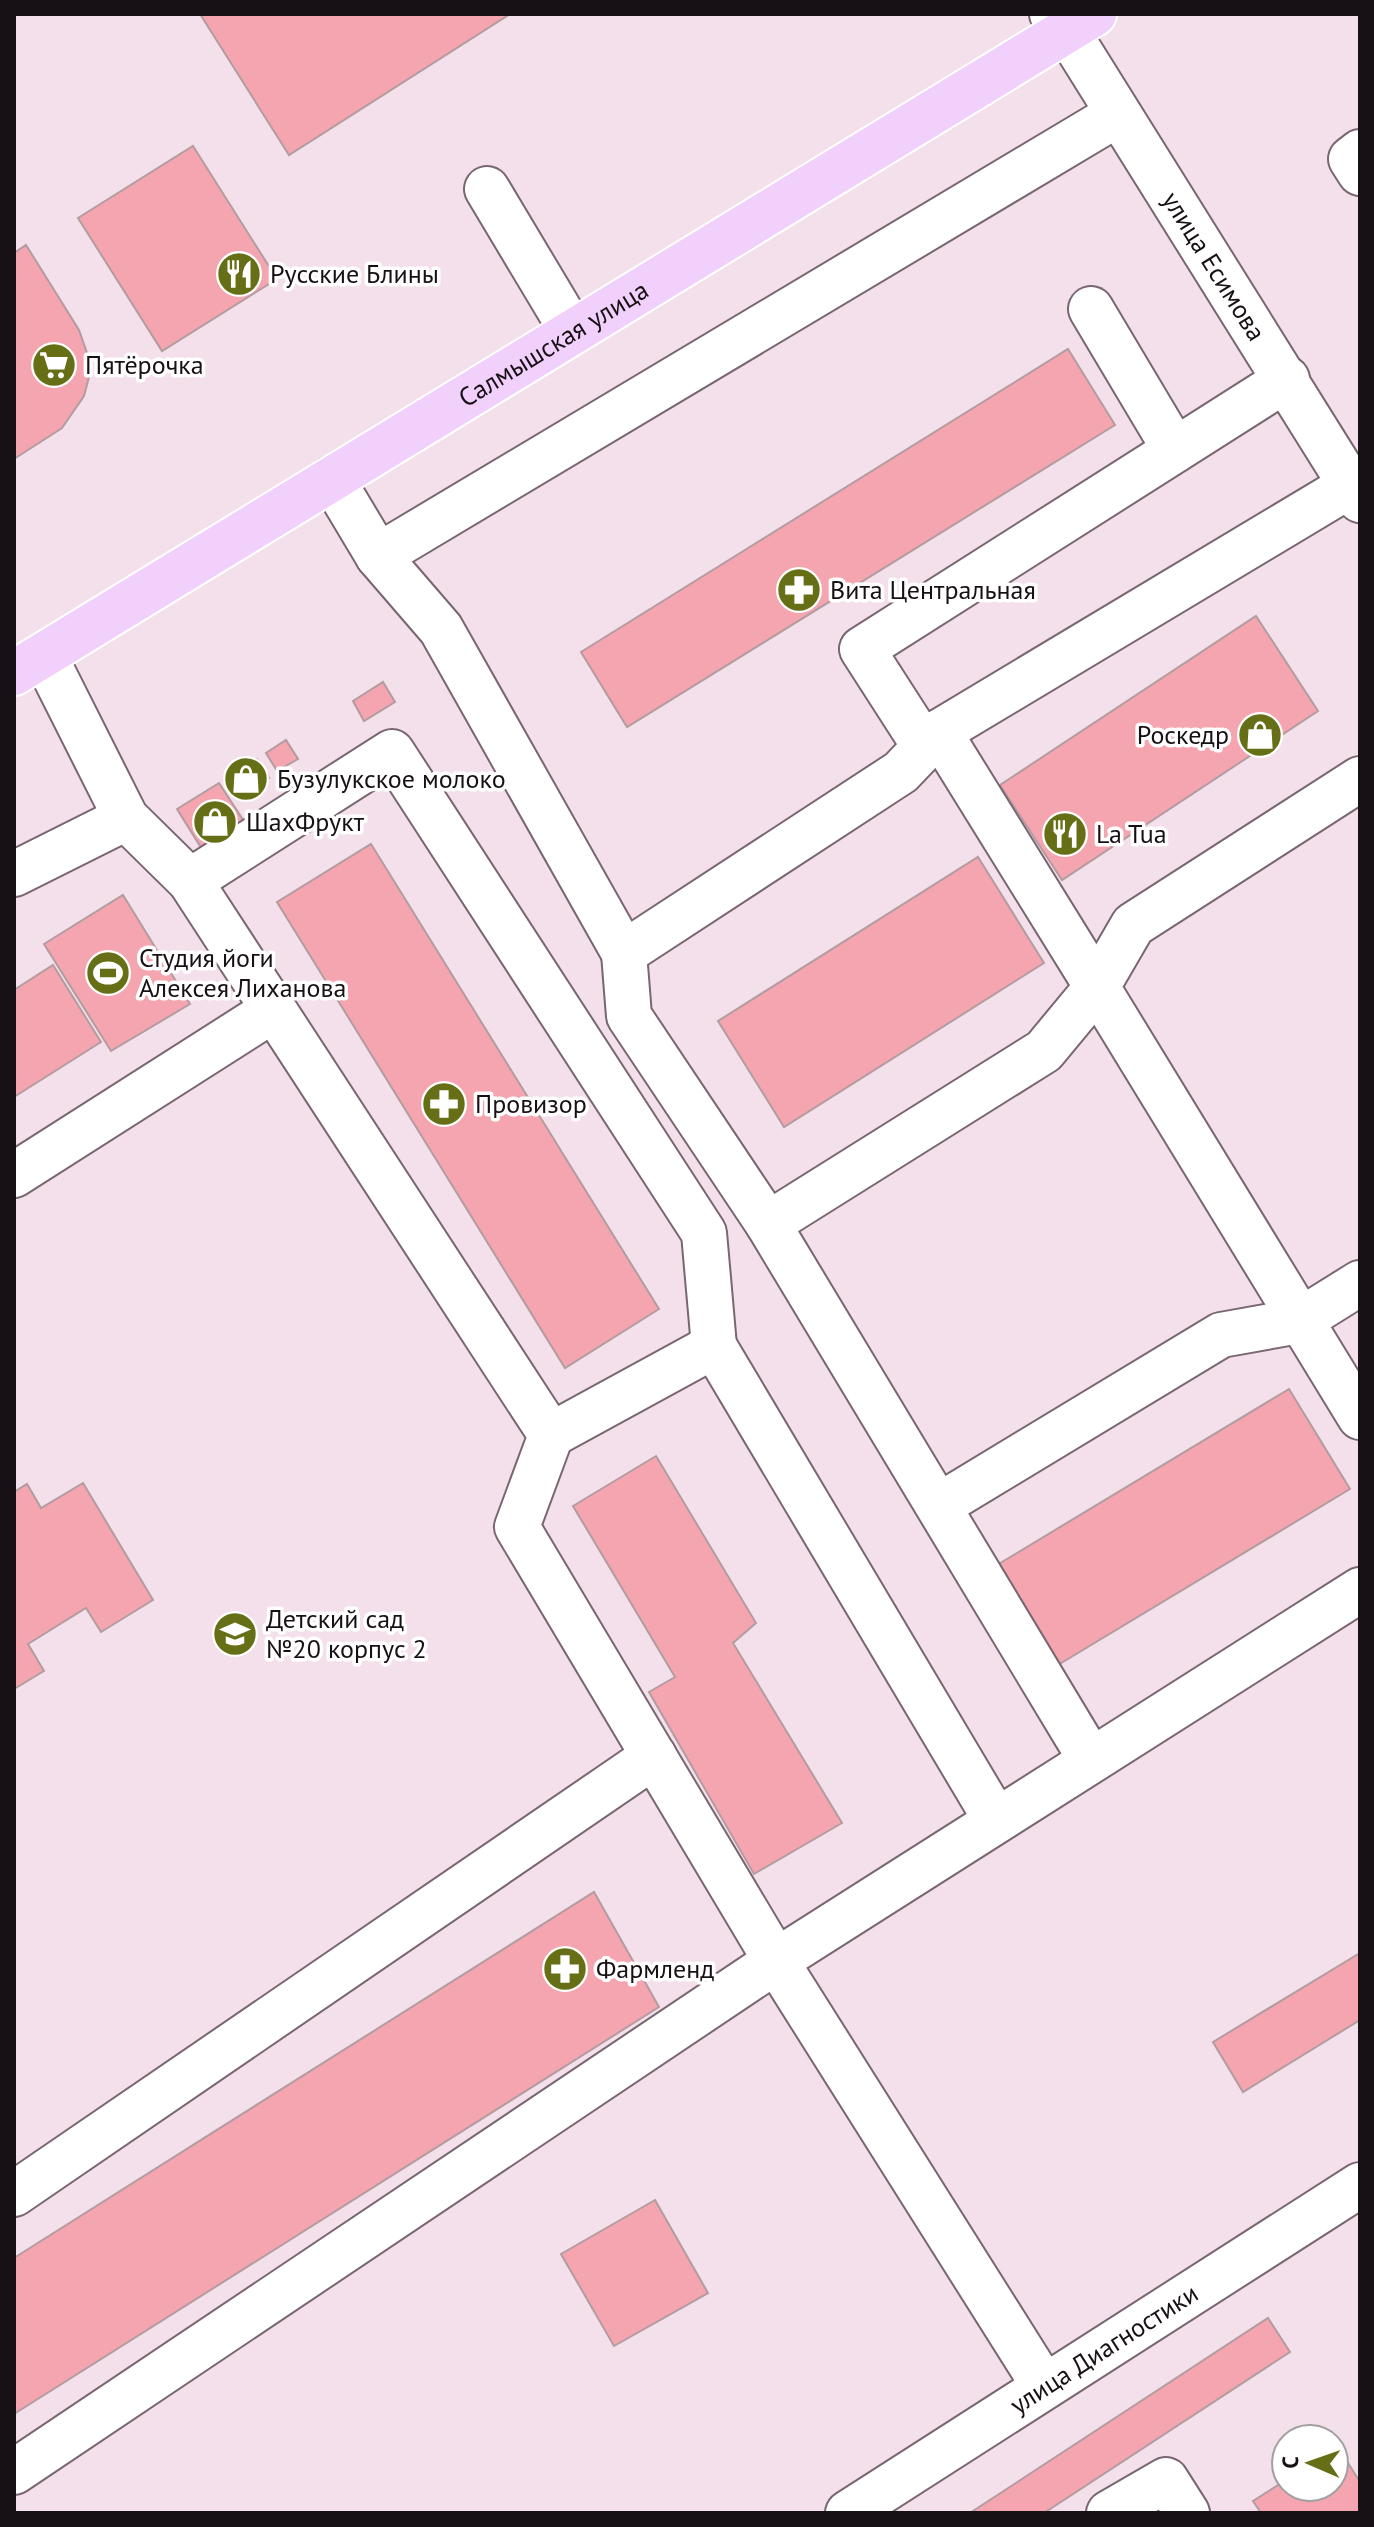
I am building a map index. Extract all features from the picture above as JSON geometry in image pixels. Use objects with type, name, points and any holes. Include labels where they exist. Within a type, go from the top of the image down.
[{"type":"main road","name":"Салмышская улица","points":[[29,664],[1071,20]]},
{"type":"street","name":"улица Есимова","points":[[1071,20],[1118,114],[1287,379],[1355,493]]},
{"type":"street","points":[[378,556],[1118,114]]},
{"type":"street","points":[[1360,152],[1351,159],[1360,173]]},
{"type":"street","points":[[487,189],[572,331]]},
{"type":"street","points":[[1091,309],[1175,450]]},
{"type":"street","points":[[1287,379],[862,649],[932,739],[1097,987],[1360,1417]]},
{"type":"street","points":[[332,479],[378,556],[441,629],[624,953],[629,1016],[768,1224],[1091,1760]]},
{"type":"street","points":[[624,953],[901,772],[932,739],[1355,493]]},
{"type":"street","points":[[29,664],[126,818],[190,881],[551,1435]]},
{"type":"street","points":[[190,881],[392,752],[704,1233],[714,1346],[996,1820]]},
{"type":"street","points":[[768,1224],[1044,1051],[1097,987],[1133,925],[1360,779]]},
{"type":"street","points":[[14,874],[126,818]]},
{"type":"street","points":[[14,1175],[273,1010]]},
{"type":"street","points":[[940,1505],[1221,1335],[1299,1321],[1360,1283]]},
{"type":"street","points":[[714,1346],[551,1435],[517,1527],[776,1961],[1044,2386]]},
{"type":"street","points":[[14,2472],[776,1961],[1360,1590]]},
{"type":"street","points":[[14,2194],[654,1756]]},
{"type":"street","name":"улица Диагностики","points":[[848,2513],[1360,2185]]},
{"type":"street","points":[[1109,2513],[1166,2480],[1187,2513]]},
{"type":"building","points":[[200,14],[510,14],[289,155]]},
{"type":"building","points":[[193,146],[277,279],[162,351],[78,218]]},
{"type":"building","points":[[26,245],[79,330],[87,353],[89,377],[84,396],[62,428],[14,459],[14,253]]},
{"type":"building","points":[[1068,349],[1115,425],[627,727],[581,652]]},
{"type":"building","points":[[1256,616],[1318,711],[1062,880],[1000,785]]},
{"type":"building","points":[[383,682],[395,702],[364,721],[353,701]]},
{"type":"building","points":[[286,740],[298,759],[277,771],[266,753]]},
{"type":"building","name":"Бузулукское молоко","points":[[257,759],[269,778],[235,798],[224,779]]},
{"type":"building","name":"ШахФрукт","points":[[219,783],[253,835],[210,862],[177,809]]},
{"type":"building","points":[[371,844],[659,1309],[565,1368],[277,902]]},
{"type":"building","points":[[978,857],[1044,963],[784,1127],[718,1021]]},
{"type":"building","points":[[123,895],[190,1004],[111,1051],[44,944]]},
{"type":"building","points":[[53,965],[101,1042],[14,1097],[14,990]]},
{"type":"building","points":[[1289,1389],[1350,1489],[1058,1665],[997,1565]]},
{"type":"building","points":[[656,1456],[756,1623],[733,1643],[842,1823],[754,1874],[649,1692],[675,1677],[573,1506]]},
{"type":"building","points":[[83,1483],[153,1600],[101,1632],[86,1608],[28,1644],[44,1671],[14,1689],[14,1492],[27,1484],[41,1508]]},
{"type":"building","points":[[594,1892],[659,2007],[14,2414],[14,2258]]},
{"type":"building","points":[[1360,1953],[1360,2020],[1243,2092],[1213,2042]]},
{"type":"building","points":[[655,2200],[708,2293],[614,2346],[561,2254]]},
{"type":"building","points":[[1268,2318],[1290,2352],[1044,2513],[970,2513]]},
{"type":"building","points":[[1350,2466],[1360,2482],[1360,2513],[1261,2513],[1253,2501],[1270,2490],[1270,2503],[1350,2503]]},
{"type":"place","name":"Русские Блины","points":[[239,274]]},
{"type":"place","name":"Пятёрочка","points":[[54,365]]},
{"type":"place","name":"Вита Центральная","points":[[799,590]]},
{"type":"place","name":"Роскедр","points":[[1260,735]]},
{"type":"place","name":"Бузулукское молоко","points":[[246,779]]},
{"type":"place","name":"ШахФрукт","points":[[215,822]]},
{"type":"place","name":"La Tua","points":[[1065,834]]},
{"type":"place","name":"Студия йоги Алексея Лиханова","points":[[108,973]]},
{"type":"place","name":"Провизор","points":[[444,1104]]},
{"type":"place","name":"Детский сад №20 корпус 2","points":[[235,1634]]},
{"type":"place","name":"Фармленд","points":[[565,1969]]}]
